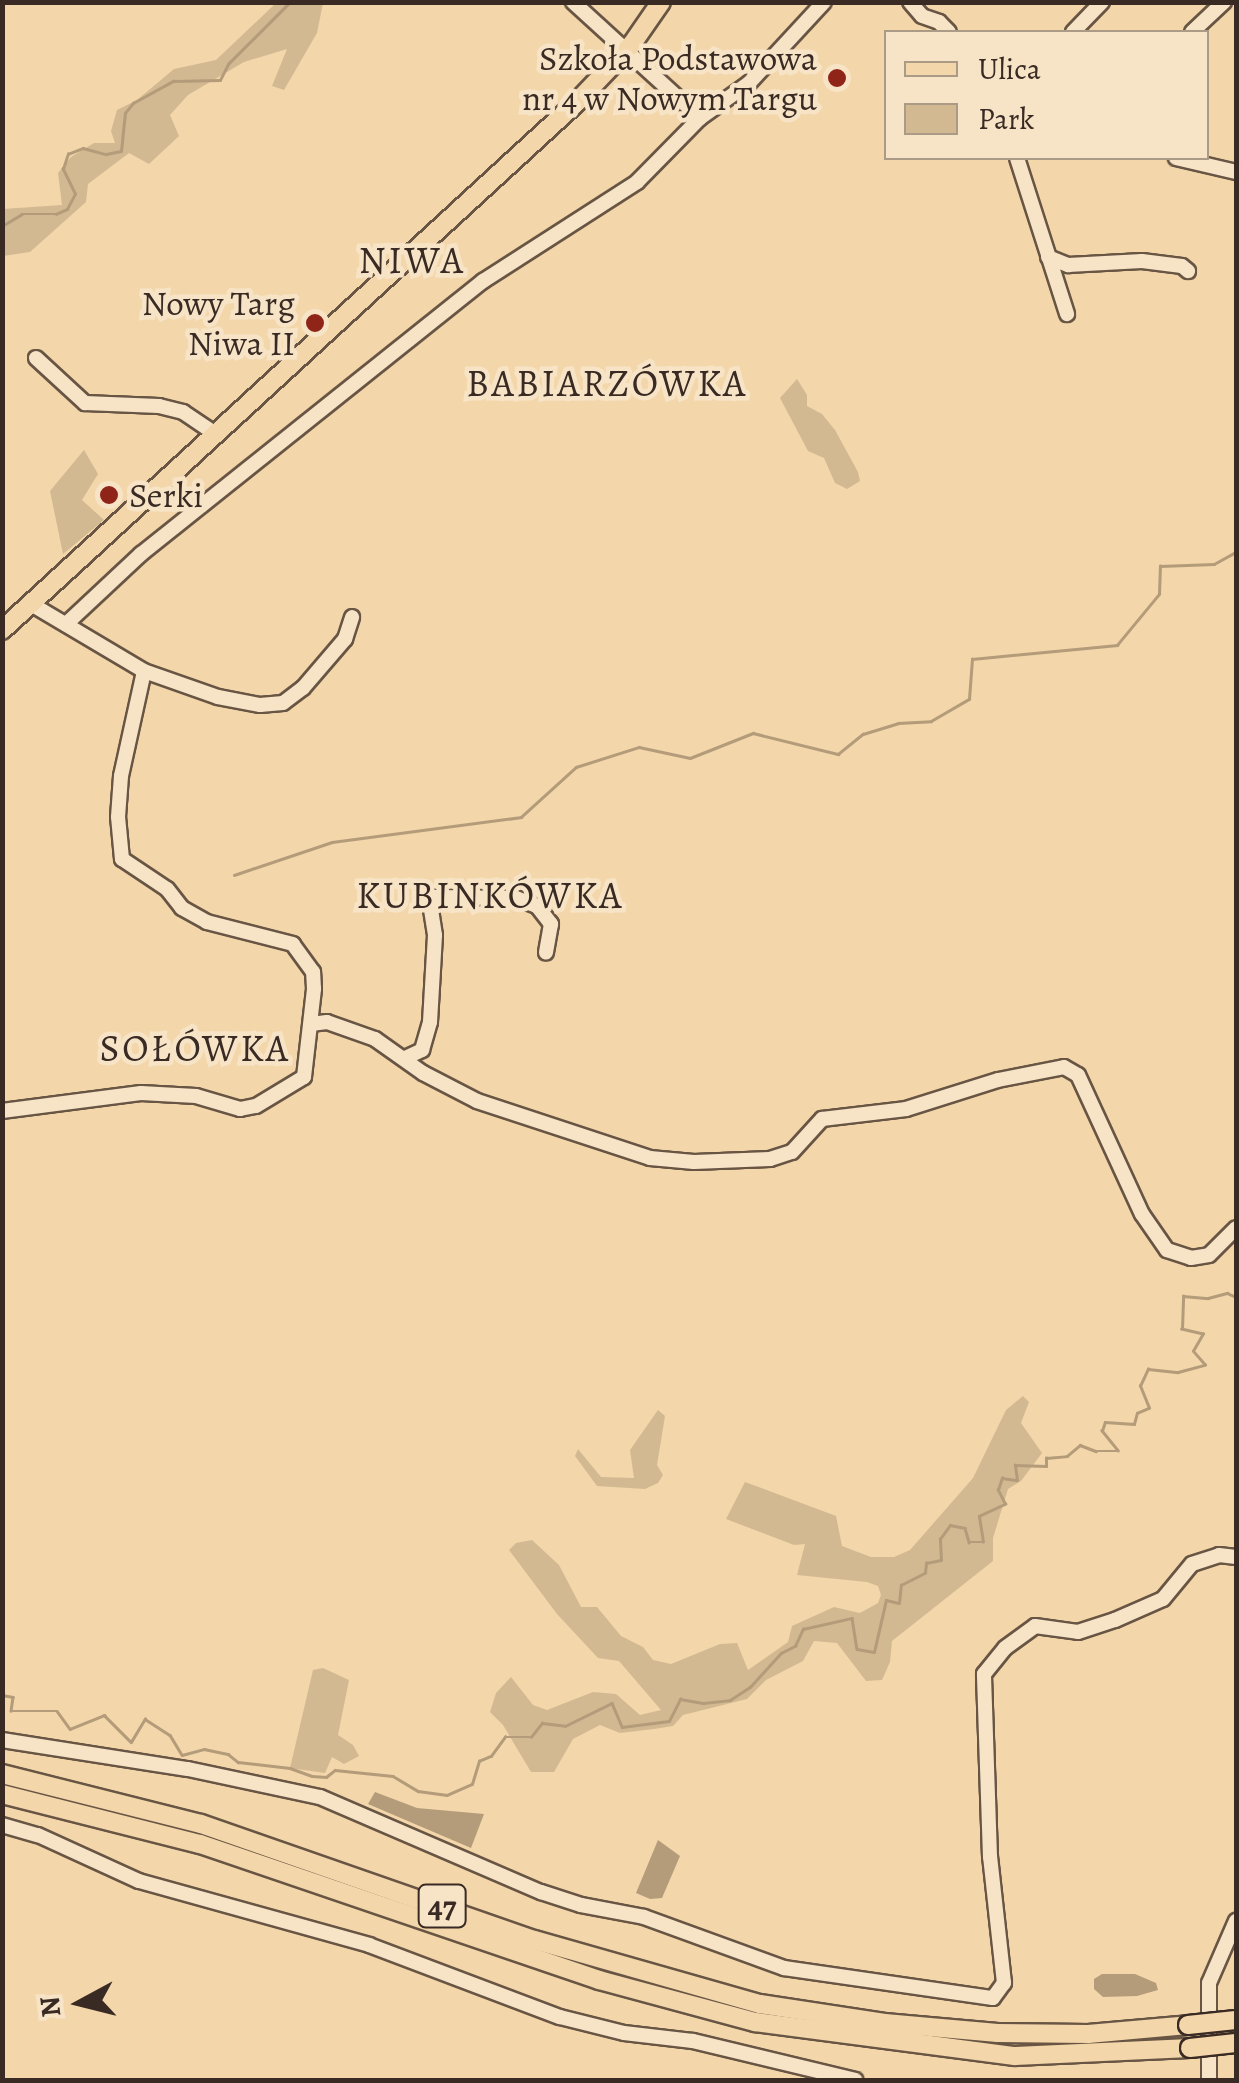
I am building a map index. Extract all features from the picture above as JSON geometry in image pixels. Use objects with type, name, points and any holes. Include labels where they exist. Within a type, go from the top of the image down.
[{"type":"main road","points":[[2,630],[578,101],[624,54],[661,2]]},
{"type":"main road","name":"47","points":[[2,1774],[172,1815],[536,1940],[760,2004],[884,2023],[998,2034],[1088,2034],[1236,2020]]},
{"type":"main road","name":"47","points":[[2,1794],[200,1844],[599,1980],[754,2022],[980,2054],[1075,2056],[1236,2043]]},
{"type":"street","points":[[572,2],[624,54],[700,118]]},
{"type":"street","points":[[66,624],[140,554],[483,280],[636,182],[700,118],[749,83],[824,2]]},
{"type":"street","points":[[910,2],[946,30]]},
{"type":"street","points":[[1075,30],[1102,2]]},
{"type":"street","points":[[1194,30],[1224,2]]},
{"type":"street","points":[[1018,160],[1068,314]]},
{"type":"street","points":[[1185,160],[1236,172]]},
{"type":"street","points":[[1048,258],[1068,264],[1142,260],[1182,266],[1188,271]]},
{"type":"street","points":[[36,358],[85,403],[158,406],[183,412],[216,434]]},
{"type":"street","points":[[31,604],[144,671],[218,696],[270,706],[303,688],[345,639],[352,617]]},
{"type":"street","points":[[2,1111],[141,1094],[196,1096],[240,1108],[256,1106],[304,1077],[313,972],[293,944],[207,922],[182,908],[167,889],[122,859],[118,817],[121,776],[144,671]]},
{"type":"street","points":[[405,1058],[422,1050],[430,1022],[435,935],[430,902],[434,897],[516,898],[537,906],[551,924],[546,953]]},
{"type":"street","points":[[310,1024],[344,1027],[376,1039],[476,1101],[650,1158],[694,1162],[770,1160],[792,1152],[822,1118],[906,1110],[998,1080],[1064,1067],[1078,1075],[1142,1214],[1167,1250],[1191,1258],[1208,1255],[1236,1228]]},
{"type":"street","points":[[2,1740],[188,1769],[320,1798],[541,1892],[644,1917],[756,1960],[821,1975],[990,1998],[999,1994],[1004,1983],[990,1857],[984,1674],[1005,1648],[1035,1626],[1078,1632],[1115,1620],[1163,1599],[1192,1564],[1219,1555],[1236,1557]]},
{"type":"street","points":[[2,1824],[38,1835],[139,1881],[368,1945],[588,2026],[693,2041],[854,2080]]},
{"type":"street","points":[[1209,2080],[1209,1983],[1236,1921]]},
{"type":"green space","points":[[276,3],[323,3],[317,33],[284,90],[272,86],[287,49],[244,62],[188,95],[170,115],[179,136],[149,164],[129,153],[88,184],[86,202],[30,252],[3,256],[3,209],[62,205],[58,173],[71,157],[94,143],[115,143],[111,131],[117,110],[137,100],[174,69],[216,60]]},
{"type":"green space","points":[[797,379],[807,395],[807,406],[822,414],[835,430],[858,472],[860,481],[847,489],[835,483],[824,458],[808,451],[780,398]]},
{"type":"green space","points":[[84,450],[98,474],[82,500],[104,520],[63,554],[50,491]]},
{"type":"green space","points":[[1023,1396],[1029,1402],[1021,1423],[1042,1453],[1021,1481],[1008,1489],[993,1538],[993,1561],[892,1641],[890,1662],[882,1680],[866,1681],[837,1643],[814,1641],[803,1661],[766,1680],[747,1699],[683,1715],[673,1726],[620,1733],[600,1725],[573,1739],[554,1772],[531,1772],[503,1725],[490,1712],[496,1693],[511,1677],[533,1705],[547,1710],[593,1692],[616,1694],[640,1715],[661,1710],[619,1661],[598,1658],[557,1614],[509,1550],[516,1543],[532,1540],[559,1565],[581,1607],[597,1607],[621,1636],[643,1647],[653,1660],[671,1664],[720,1644],[737,1643],[748,1670],[788,1642],[792,1626],[834,1607],[860,1613],[878,1603],[881,1595],[878,1586],[867,1582],[797,1575],[805,1544],[794,1545],[726,1519],[745,1482],[836,1516],[842,1546],[871,1557],[894,1557],[910,1550],[973,1478],[1006,1410]]},
{"type":"green space","points":[[658,1410],[665,1416],[657,1465],[663,1475],[658,1483],[645,1489],[597,1486],[575,1456],[578,1449],[601,1477],[634,1478],[630,1450]]},
{"type":"green space","points":[[323,1668],[349,1680],[338,1735],[353,1745],[359,1756],[344,1764],[332,1757],[325,1773],[290,1768],[313,1670]]},
{"type":"shaded area","points":[[375,1792],[417,1808],[484,1814],[471,1848],[368,1804]]},
{"type":"shaded area","points":[[658,1840],[680,1856],[662,1898],[650,1899],[636,1893]]},
{"type":"shaded area","points":[[1102,1974],[1135,1974],[1156,1983],[1158,1990],[1137,1996],[1103,1997],[1094,1989],[1094,1979]]},
{"type":"waterway","points":[[2,226],[22,214],[56,214],[67,209],[75,194],[63,169],[68,154],[83,148],[106,154],[121,151],[125,113],[133,103],[173,81],[220,80],[228,64],[290,2]]},
{"type":"waterway","points":[[234,875],[332,842],[521,817],[576,767],[639,747],[690,758],[753,733],[838,754],[863,734],[898,723],[931,721],[969,699],[972,659],[1117,645],[1159,594],[1160,566],[1214,564],[1236,552]]},
{"type":"waterway","points":[[2,1695],[13,1697],[11,1711],[57,1711],[70,1729],[104,1715],[131,1742],[145,1719],[170,1735],[182,1755],[204,1749],[228,1754],[238,1762],[290,1768],[312,1776],[326,1777],[335,1770],[393,1776],[418,1791],[447,1795],[472,1784],[479,1761],[491,1756],[505,1737],[531,1737],[542,1723],[565,1726],[612,1703],[622,1727],[669,1721],[680,1699],[703,1703],[730,1700],[750,1687],[781,1653],[795,1646],[803,1629],[852,1618],[857,1649],[874,1652],[886,1600],[899,1603],[901,1585],[925,1573],[926,1563],[941,1560],[940,1539],[950,1525],[965,1528],[969,1542],[983,1542],[979,1516],[1005,1504],[998,1490],[1002,1478],[1017,1480],[1015,1465],[1046,1466],[1046,1458],[1067,1456],[1080,1445],[1096,1451],[1118,1451],[1102,1431],[1105,1422],[1134,1424],[1137,1413],[1149,1408],[1140,1386],[1148,1369],[1178,1372],[1205,1365],[1193,1351],[1203,1334],[1182,1329],[1183,1296],[1208,1298],[1227,1293],[1236,1297]]},
{"type":"place","name":"Szkoła Podstawowa nr 4 w Nowym Targu","points":[[837,78]]},
{"type":"place","name":"Nowy Targ Niwa II","points":[[315,323]]},
{"type":"place","name":"Serki","points":[[109,495]]},
{"type":"district","name":"NIWA","points":[[412,261]]},
{"type":"district","name":"BABIARZÓWKA","points":[[607,384]]},
{"type":"district","name":"KUBINKÓWKA","points":[[490,896]]},
{"type":"district","name":"SOŁÓWKA","points":[[195,1049]]}]
